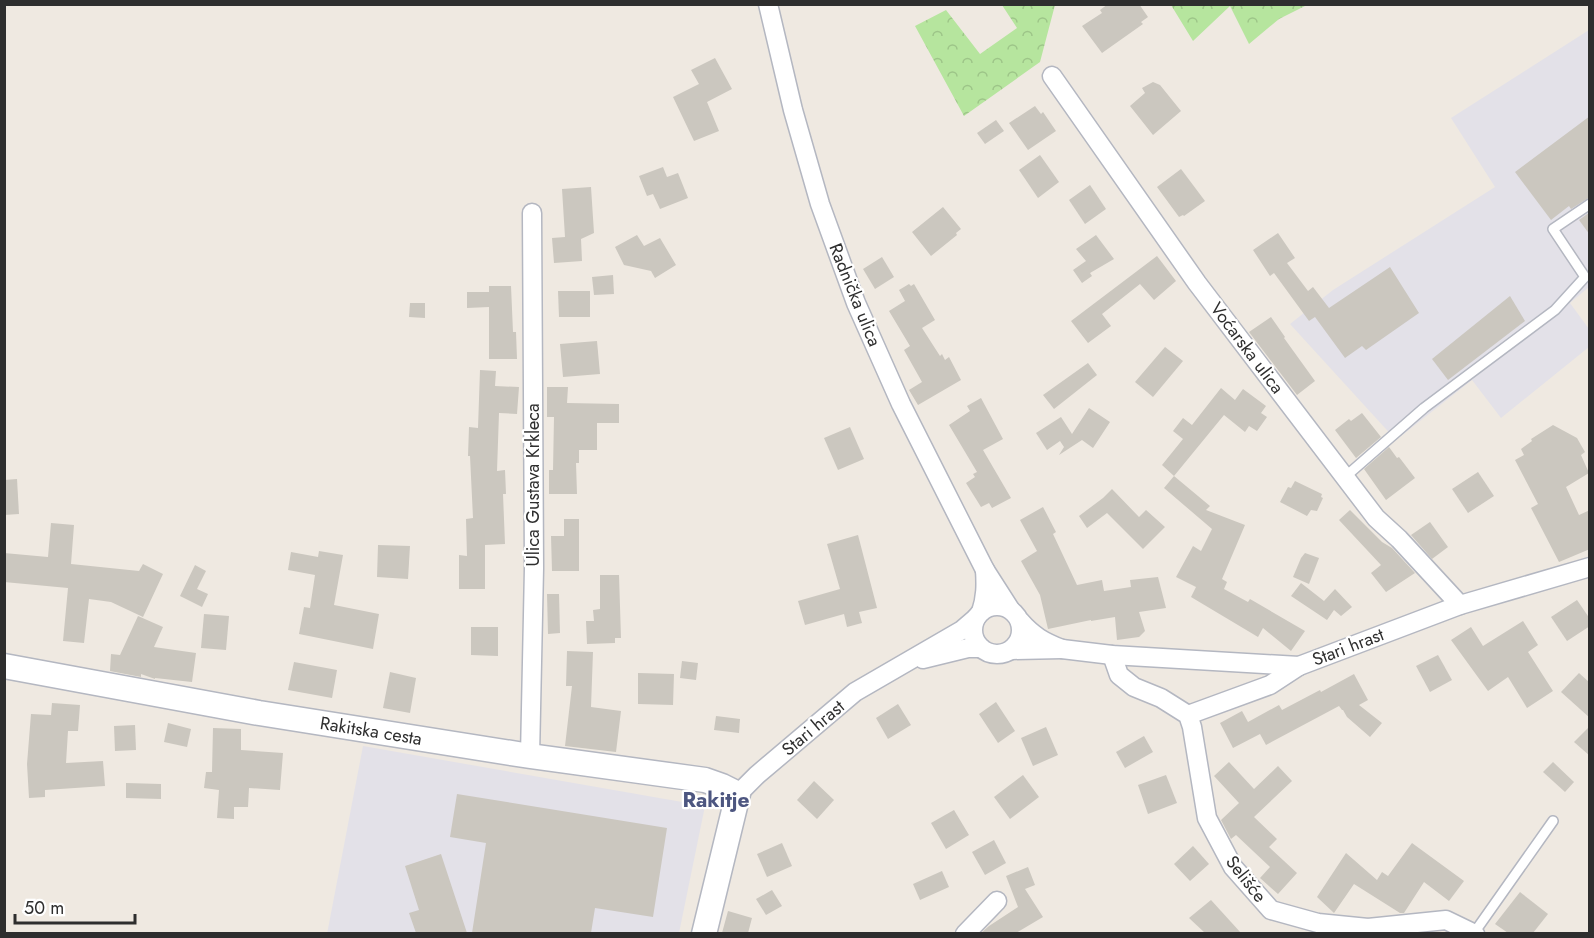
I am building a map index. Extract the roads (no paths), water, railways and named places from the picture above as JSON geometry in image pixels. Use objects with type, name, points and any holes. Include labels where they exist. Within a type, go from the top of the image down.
[{"type":"street","name":"Radnička ulica","points":[[768,4],[793,110],[814,183],[856,303],[901,404],[985,570],[1015,615]]},
{"type":"street","name":"Voćarska ulica","points":[[1052,75],[1197,283],[1376,518],[1399,539],[1460,605]]},
{"type":"street","name":"Ulica Gustava Krkleca","points":[[530,756],[534,568],[532,213]]},
{"type":"street","name":"Stari hrast","points":[[1011,650],[1062,650],[1299,666],[1460,605],[1589,568]]},
{"type":"street","name":"Radnička ulica","points":[[978,615],[985,599],[985,570]]},
{"type":"street","points":[[1003,606],[1015,615],[1021,629],[1017,644],[1011,650],[996,654],[981,648],[974,634],[978,615],[987,608],[1003,606]]},
{"type":"street","name":"Stari hrast","points":[[738,794],[757,775],[855,692],[962,630],[978,615]]},
{"type":"street","name":"Stari hrast","points":[[1015,615],[1031,633],[1062,650]]},
{"type":"street","name":"Stari hrast","points":[[893,670],[932,656],[968,648],[981,648]]},
{"type":"street","points":[[1112,655],[1119,675],[1134,687],[1161,698],[1188,715],[1270,685],[1299,666]]},
{"type":"street","name":"Rakitska cesta","points":[[4,666],[259,713],[530,756],[705,780],[738,794]]},
{"type":"street","name":"Selišće","points":[[1188,715],[1207,818],[1233,867],[1271,910],[1318,923],[1368,928],[1446,920],[1475,933]]},
{"type":"street","points":[[704,933],[738,794]]},
{"type":"street","points":[[965,933],[997,901]]},
{"type":"lane","points":[[1345,477],[1424,408],[1555,310],[1585,277],[1553,229],[1590,204]]},
{"type":"lane","points":[[1475,933],[1553,820]]},
{"type":"district","name":"Rakitje","points":[[716,800]]}]
